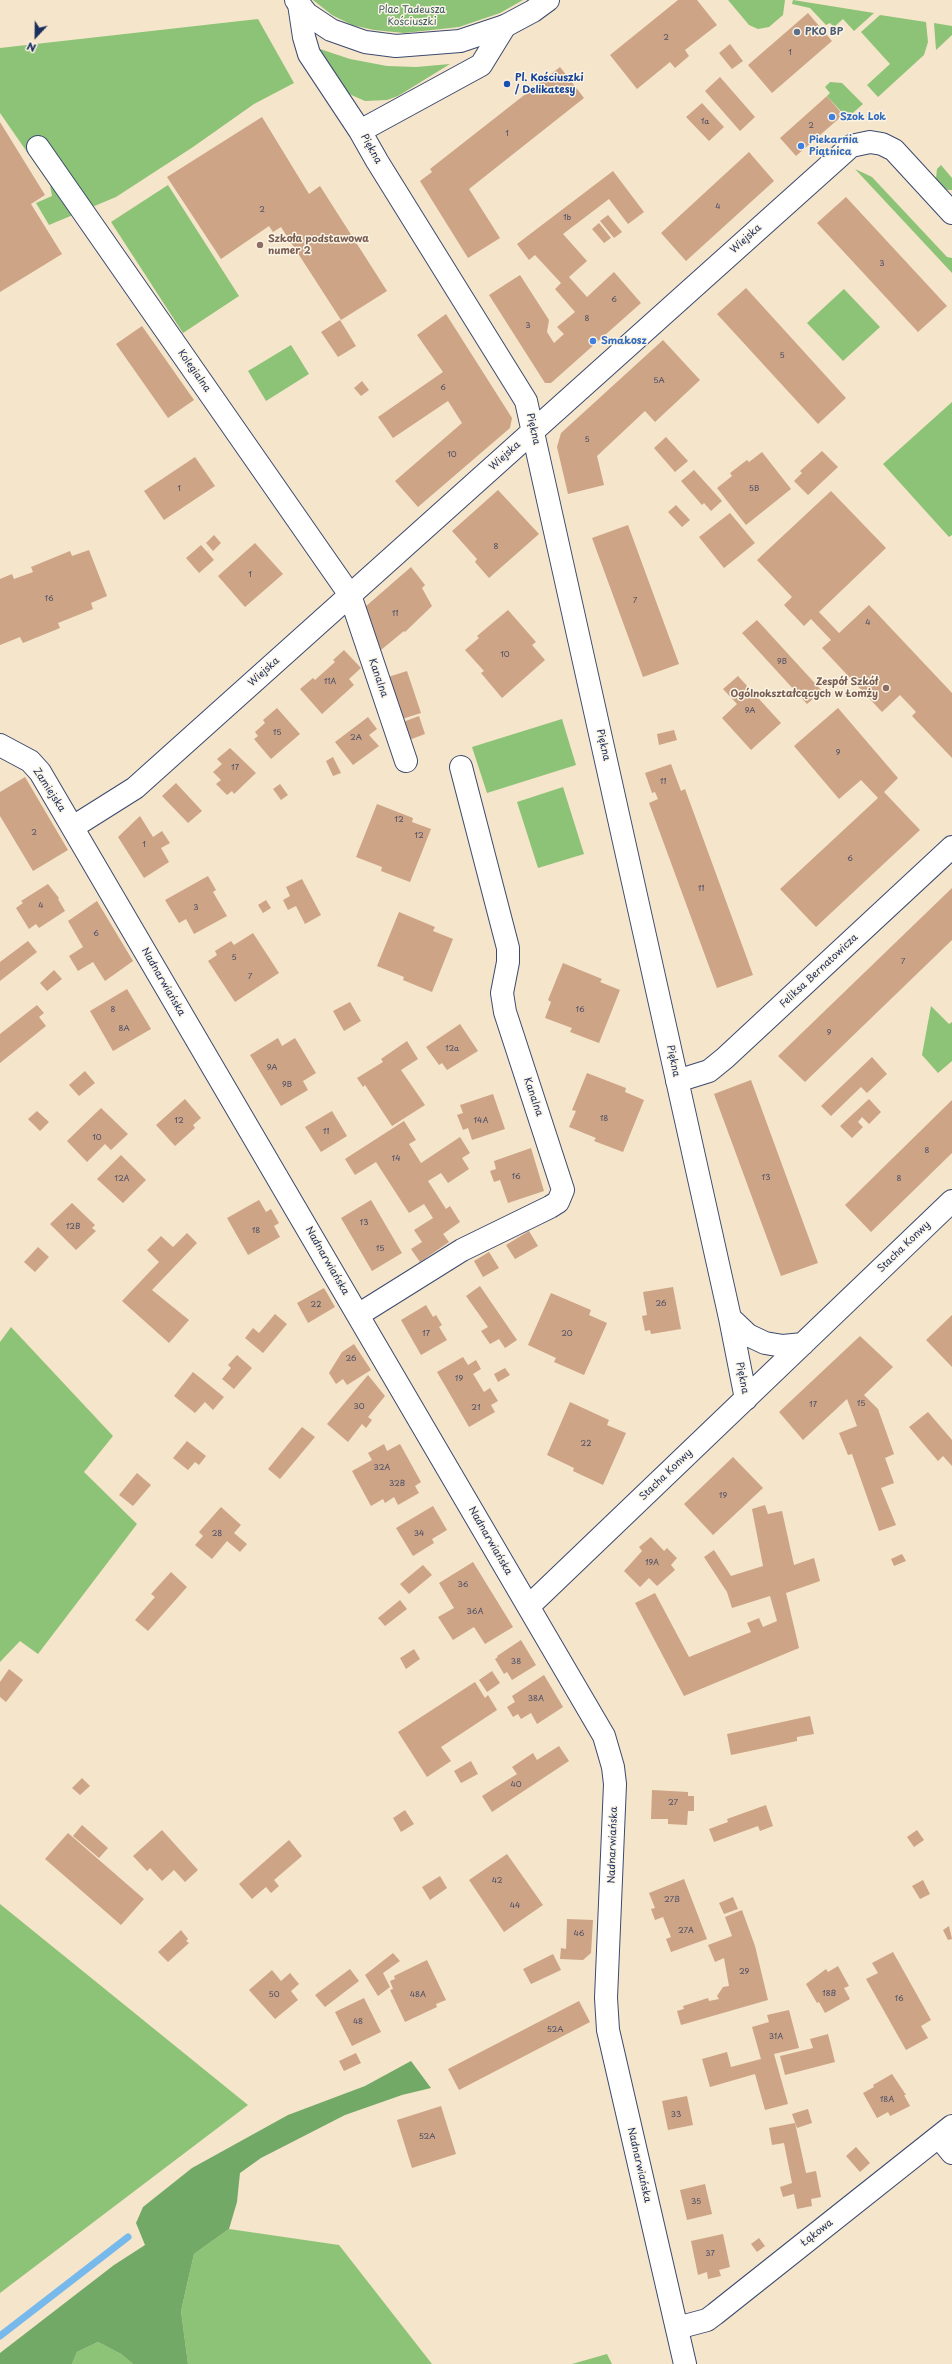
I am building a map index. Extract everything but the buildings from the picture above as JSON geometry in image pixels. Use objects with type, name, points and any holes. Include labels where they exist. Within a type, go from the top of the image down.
[{"type":"street","points":[[297,2],[307,14],[331,30],[365,42],[396,46],[460,41],[505,26],[533,11],[548,0]]},
{"type":"street","name":"Piękna","points":[[297,2],[309,54],[360,131],[377,161],[526,401],[534,431],[730,1318],[746,1399]]},
{"type":"street","name":"Piękna","points":[[360,131],[481,65],[505,26]]},
{"type":"street","name":"Wiejska","points":[[73,827],[135,788],[851,146],[870,142],[882,144],[894,150],[952,212]]},
{"type":"street","name":"Kolegialna","points":[[38,147],[350,595]]},
{"type":"street","name":"Kanalna","points":[[350,595],[406,761]]},
{"type":"street","name":"Zamiejska","points":[[0,745],[30,761],[40,772],[73,827]]},
{"type":"street","name":"Kanalna","points":[[358,1315],[462,1250],[550,1207],[558,1202],[563,1190],[505,1012],[502,993],[508,962],[508,948],[461,767]]},
{"type":"street","name":"Nadnarwiańska","points":[[73,827],[604,1736],[614,1767],[615,1784],[606,1998],[608,2030],[685,2364]]},
{"type":"street","name":"Feliksa Bernatowicza","points":[[677,1081],[708,1071],[720,1062],[952,847]]},
{"type":"street","name":"Stacha Konwy","points":[[529,1606],[952,1201]]},
{"type":"street","points":[[730,1318],[748,1335],[765,1343],[783,1346],[804,1344]]},
{"type":"street","name":"Łąkowa","points":[[677,2328],[707,2320],[716,2314],[948,2139]]},
{"type":"green space","name":"Plac Tadeusza Kościuszki","points":[[313,0],[523,0],[500,13],[459,27],[404,33],[374,30],[352,25],[332,15]]},
{"type":"green space","points":[[728,0],[785,0],[783,15],[769,27],[758,29],[749,25]]},
{"type":"green space","points":[[793,0],[874,13],[854,31],[843,19],[834,27],[830,23],[826,25],[810,8],[792,4]]},
{"type":"green space","points":[[880,15],[926,22],[928,42],[924,55],[878,97],[867,85],[890,64],[861,32]]},
{"type":"green space","points":[[258,19],[294,83],[254,104],[193,147],[116,197],[49,225],[36,203],[52,196],[50,185],[0,113],[0,48]]},
{"type":"green space","points":[[934,23],[952,26],[952,35],[936,50]]},
{"type":"green space","points":[[317,48],[350,59],[387,66],[416,67],[450,64],[398,96],[387,100],[365,101],[347,93]]},
{"type":"green space","points":[[830,82],[842,83],[863,104],[847,118],[827,96],[830,93],[825,87]]},
{"type":"green space","points":[[941,165],[952,178],[952,190],[948,190],[940,185],[936,178],[937,169]]},
{"type":"green space","points":[[855,169],[872,177],[947,257],[952,258],[952,273]]},
{"type":"green space","points":[[168,185],[239,296],[183,333],[111,222]]},
{"type":"green space","points":[[844,289],[880,327],[843,361],[807,323]]},
{"type":"green space","points":[[291,345],[309,374],[266,401],[248,371]]},
{"type":"green space","points":[[952,402],[952,535],[949,537],[883,464]]},
{"type":"green space","points":[[562,719],[576,765],[487,793],[472,747]]},
{"type":"green space","points":[[563,787],[584,854],[538,868],[517,802]]},
{"type":"green space","points":[[931,1006],[949,1024],[952,1022],[952,1061],[938,1073],[922,1055]]},
{"type":"green space","points":[[11,1327],[113,1436],[84,1472],[137,1524],[38,1654],[20,1641],[0,1662],[0,1342]]},
{"type":"green space","points":[[0,1904],[248,2105],[0,2293]]},
{"type":"green space","points":[[411,2061],[431,2088],[402,2095],[345,2115],[261,2158],[240,2173],[237,2202],[229,2229],[194,2254],[181,2311],[188,2364],[133,2364],[121,2354],[98,2342],[77,2352],[72,2364],[0,2364],[0,2353],[114,2265],[145,2245],[136,2223],[143,2207],[192,2168],[288,2115],[365,2086]]},
{"type":"green space","points":[[229,2229],[339,2245],[432,2364],[188,2364],[181,2311],[194,2254]]},
{"type":"green space","points":[[98,2342],[121,2354],[133,2364],[72,2364],[77,2352]]},
{"type":"green space","points":[[607,2354],[612,2364],[572,2364]]},
{"type":"waterway","points":[[0,2336],[128,2237]]},
{"type":"place","name":"PKO BP","points":[[797,32]]},
{"type":"place","name":"Pl. Kościuszki / Delikatesy","points":[[507,84]]},
{"type":"place","name":"Szok Lok","points":[[832,117]]},
{"type":"place","name":"Piekarnia Piątnica","points":[[801,146]]},
{"type":"place","name":"Szkoła podstawowa numer 2","points":[[260,245]]},
{"type":"place","name":"Smakosz","points":[[593,341]]},
{"type":"place","name":"Zespół Szkół Ogólnokształcących w Łomży","points":[[886,688]]}]
